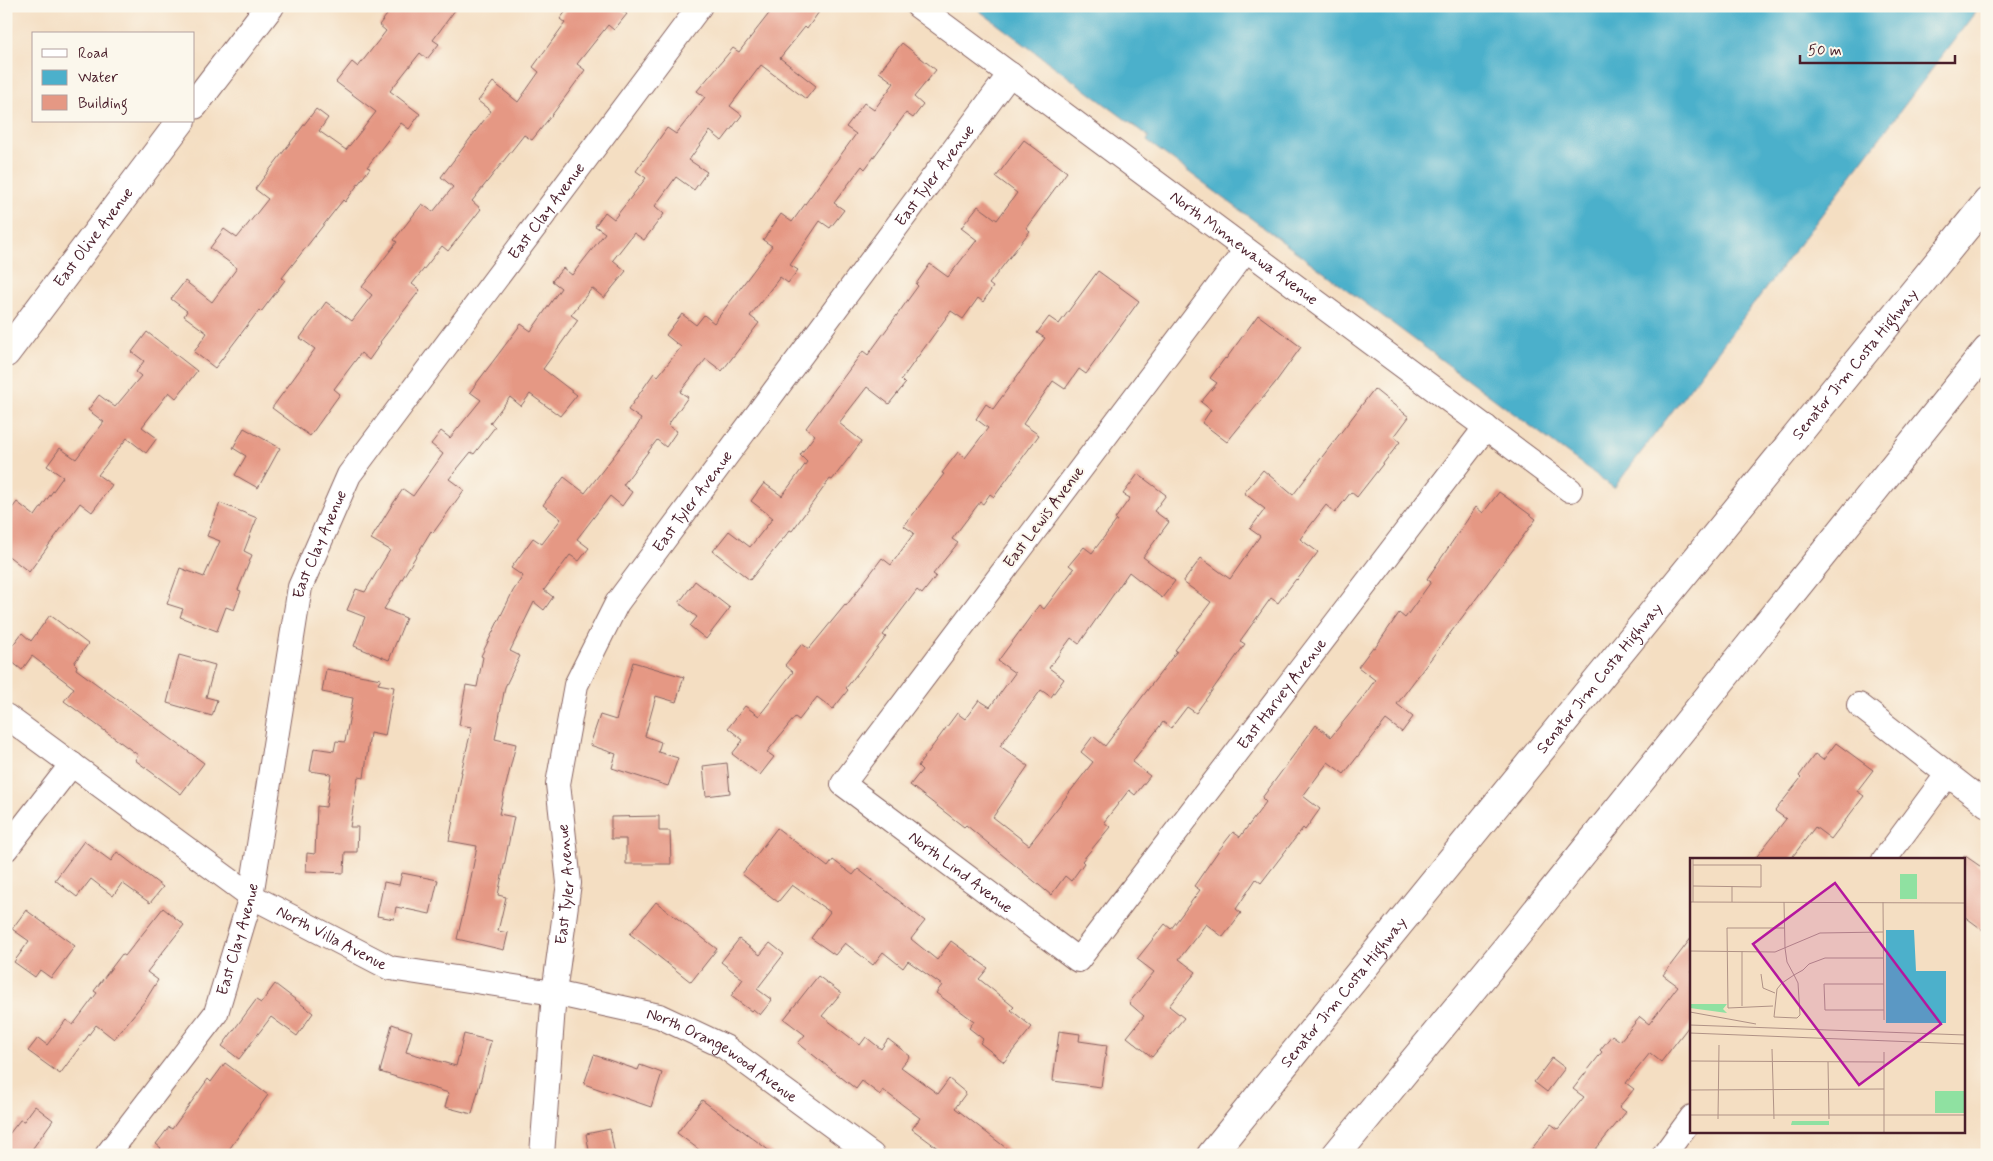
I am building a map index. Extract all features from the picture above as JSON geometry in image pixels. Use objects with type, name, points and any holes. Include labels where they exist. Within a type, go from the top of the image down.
[{"type":"main road","points":[[195,104],[270,6]]},
{"type":"main road","name":"East Olive Avenue","points":[[6,353],[180,122]]},
{"type":"main road","name":"Senator Jim Costa Highway","points":[[1211,1155],[1987,202]]},
{"type":"main road","points":[[1336,1155],[1526,923],[1987,350]]},
{"type":"street","name":"East Clay Avenue","points":[[107,1155],[216,1013],[251,896],[300,587],[349,475],[700,6]]},
{"type":"street","name":"North Minnewawa Avenue","points":[[918,6],[1570,490]]},
{"type":"street","name":"East Tyler Avenue","points":[[554,994],[570,883],[558,784],[576,685],[617,603],[1010,74]]},
{"type":"street","name":"East Lewis Avenue","points":[[842,784],[1246,250]]},
{"type":"street","name":"East Harvey Avenue","points":[[1078,960],[1486,427]]},
{"type":"street","points":[[1859,705],[1987,805]]},
{"type":"street","name":"North Villa Avenue","points":[[6,716],[251,896],[390,968],[554,994]]},
{"type":"street","points":[[6,849],[72,764]]},
{"type":"street","points":[[1885,858],[1947,775]]},
{"type":"street","name":"North Lind Avenue","points":[[842,784],[1078,960]]},
{"type":"street","points":[[542,1155],[554,994]]},
{"type":"street","name":"North Orangewood Avenue","points":[[554,994],[659,1016],[725,1047],[872,1155]]},
{"type":"street","points":[[1664,1155],[1690,1120]]},
{"type":"water","points":[[973,6],[1980,6],[1614,488],[1147,141],[1149,137]]},
{"type":"building","points":[[394,6],[458,6],[433,40],[439,44],[427,59],[420,53],[390,91],[420,114],[409,129],[401,123],[367,167],[370,168],[345,202],[343,200],[282,278],[285,280],[261,312],[259,310],[215,368],[194,352],[207,333],[184,316],[187,311],[171,299],[185,281],[212,302],[237,268],[210,248],[224,229],[237,238],[268,199],[255,189],[316,109],[328,118],[319,131],[346,150],[376,112],[336,82],[352,62],[358,67],[386,31],[379,25]]},
{"type":"building","points":[[570,6],[622,6],[620,9],[627,14],[614,30],[608,25],[577,64],[585,70],[555,111],[532,140],[524,135],[472,201],[481,209],[448,251],[442,246],[412,284],[420,290],[380,342],[369,360],[361,353],[334,389],[340,394],[310,436],[272,408],[315,349],[300,338],[326,302],[352,321],[372,295],[362,287],[397,242],[394,240],[422,204],[433,212],[453,187],[441,177],[491,111],[478,101],[493,82],[518,102],[539,72],[533,67],[565,23],[560,19]]},
{"type":"building","points":[[775,6],[823,6],[807,29],[805,27],[780,58],[816,86],[806,99],[761,65],[730,106],[742,115],[722,141],[710,131],[689,160],[707,172],[694,190],[676,177],[655,206],[664,214],[644,240],[634,233],[613,260],[626,271],[604,298],[592,288],[571,315],[578,320],[543,369],[577,395],[560,416],[530,394],[521,406],[510,397],[490,423],[495,427],[474,454],[471,452],[449,479],[464,490],[433,533],[431,531],[384,609],[406,618],[389,660],[354,646],[365,617],[347,610],[356,589],[365,592],[390,550],[371,539],[403,489],[413,496],[443,454],[431,444],[441,431],[450,438],[481,400],[470,392],[521,324],[531,331],[561,288],[552,281],[563,268],[572,275],[605,233],[595,226],[605,212],[614,219],[646,178],[636,171],[667,128],[676,134],[705,97],[697,91],[733,48],[739,52]]},
{"type":"building","points":[[902,43],[936,70],[914,97],[923,105],[913,118],[906,113],[865,169],[862,166],[834,203],[844,210],[830,228],[820,221],[790,265],[798,270],[788,283],[780,277],[750,316],[759,323],[722,371],[706,359],[680,392],[688,397],[668,425],[677,431],[666,447],[657,440],[623,485],[632,492],[622,506],[610,496],[577,539],[589,548],[579,561],[570,555],[544,590],[553,597],[544,610],[534,602],[510,651],[520,656],[505,687],[495,739],[516,744],[499,814],[514,817],[498,895],[506,897],[498,931],[508,933],[504,950],[457,939],[477,846],[449,841],[461,772],[472,727],[459,725],[466,685],[477,687],[483,657],[481,656],[513,591],[523,576],[511,568],[533,538],[542,544],[561,519],[543,505],[564,477],[585,493],[637,426],[641,419],[628,410],[654,373],[658,376],[681,347],[666,335],[682,314],[696,325],[704,315],[714,323],[772,246],[763,240],[781,214],[792,222],[856,134],[846,127],[864,103],[874,110],[894,83],[879,72]]},
{"type":"building","points":[[1024,140],[1067,172],[1026,228],[1030,231],[989,284],[993,287],[983,302],[978,298],[963,319],[951,311],[901,380],[905,384],[889,404],[867,387],[839,423],[862,441],[832,480],[830,479],[792,531],[790,530],[750,580],[713,551],[729,531],[750,547],[773,518],[751,501],[764,483],[782,496],[807,462],[800,455],[815,435],[806,428],[863,351],[868,355],[918,286],[916,284],[930,264],[948,277],[977,240],[961,228],[978,206],[997,220],[1017,193],[996,177]]},
{"type":"building","points":[[1098,271],[1139,301],[1086,374],[1079,369],[1065,389],[1053,381],[1023,424],[1039,435],[994,497],[990,494],[983,504],[980,502],[952,539],[958,543],[933,574],[936,576],[922,594],[917,590],[883,635],[886,637],[846,688],[848,690],[833,709],[817,697],[799,720],[795,717],[767,752],[774,757],[760,775],[732,754],[743,740],[728,728],[745,706],[759,716],[793,672],[785,665],[802,644],[809,649],[846,606],[882,558],[891,565],[914,533],[904,526],[944,474],[942,473],[958,452],[965,458],[988,428],[976,419],[986,404],[993,409],[1045,338],[1037,333],[1049,317],[1059,324]]},
{"type":"building","points":[[1258,315],[1301,347],[1275,383],[1227,442],[1202,423],[1211,410],[1201,402],[1217,383],[1210,378]]},
{"type":"building","points":[[147,332],[197,371],[176,398],[169,392],[142,427],[157,438],[146,453],[127,438],[98,475],[112,485],[92,512],[80,503],[29,572],[6,554],[6,516],[17,502],[35,516],[63,477],[47,466],[60,448],[76,459],[104,422],[88,410],[99,395],[115,407],[141,376],[136,372],[144,361],[132,352]]},
{"type":"building","points":[[1374,389],[1409,417],[1394,437],[1400,442],[1357,497],[1351,492],[1335,513],[1326,505],[1300,539],[1318,552],[1278,603],[1271,598],[1240,641],[1245,644],[1196,713],[1187,707],[1171,728],[1163,722],[1132,762],[1150,776],[1135,795],[1129,790],[1104,822],[1110,827],[1082,861],[1084,863],[1071,881],[1065,876],[1051,895],[966,825],[964,827],[910,785],[922,770],[918,766],[957,713],[965,719],[979,700],[990,707],[1015,673],[998,661],[1039,605],[1044,609],[1074,569],[1069,565],[1084,547],[1092,553],[1117,520],[1115,519],[1130,498],[1123,494],[1138,474],[1166,495],[1154,511],[1169,522],[1143,557],[1175,581],[1162,598],[1129,572],[1079,644],[1071,638],[1049,668],[1064,679],[1051,697],[1041,690],[1000,746],[1028,766],[993,817],[1029,845],[1093,762],[1081,752],[1093,736],[1105,746],[1177,651],[1175,650],[1211,602],[1183,582],[1201,558],[1230,579],[1260,536],[1250,529],[1265,509],[1244,493],[1263,470],[1293,495]]},
{"type":"building","points":[[244,428],[280,448],[258,488],[235,475],[246,456],[233,448]]},
{"type":"building","points":[[1499,492],[1536,519],[1397,704],[1413,717],[1402,732],[1386,720],[1344,774],[1328,762],[1303,796],[1320,809],[1305,830],[1303,828],[1261,883],[1256,879],[1236,909],[1241,913],[1223,937],[1206,924],[1179,959],[1196,972],[1169,1006],[1184,1018],[1152,1057],[1127,1037],[1144,1016],[1129,1003],[1154,972],[1137,959],[1165,924],[1171,929],[1200,890],[1194,886],[1219,850],[1233,832],[1240,837],[1266,802],[1262,798],[1316,725],[1331,737],[1361,700],[1375,680],[1358,667],[1373,647],[1375,648],[1399,613],[1405,618],[1431,582],[1427,579],[1476,507],[1483,513]]},
{"type":"building","points":[[220,503],[257,518],[244,551],[252,555],[238,590],[241,591],[234,610],[226,607],[217,631],[180,617],[183,609],[167,604],[180,568],[204,577],[220,541],[207,536]]},
{"type":"building","points":[[695,581],[730,608],[706,639],[690,626],[697,617],[679,603]]},
{"type":"building","points":[[50,615],[88,644],[74,663],[77,666],[76,669],[204,763],[181,794],[135,760],[138,755],[64,701],[74,688],[32,656],[22,670],[6,657],[6,654],[22,633],[31,641]]},
{"type":"building","points":[[179,655],[215,665],[206,697],[217,700],[212,716],[167,703]]},
{"type":"building","points":[[633,662],[684,677],[676,702],[656,696],[645,736],[661,742],[658,752],[678,758],[668,786],[612,768],[616,754],[590,745],[600,715],[616,720]]},
{"type":"building","points":[[326,669],[381,679],[378,684],[394,687],[385,736],[370,733],[364,778],[358,777],[350,827],[358,827],[357,852],[345,852],[344,873],[306,871],[307,853],[315,854],[317,806],[326,807],[331,774],[310,771],[314,748],[334,751],[336,741],[345,742],[353,698],[322,692]]},
{"type":"building","points":[[1836,743],[1873,770],[1857,791],[1864,796],[1831,839],[1815,827],[1792,858],[1756,858],[1786,819],[1775,811],[1801,778],[1799,776],[1815,754],[1823,760]]},
{"type":"building","points":[[727,763],[730,793],[706,796],[703,766]]},
{"type":"building","points":[[659,816],[659,831],[670,831],[671,864],[626,864],[626,839],[611,839],[611,817]]},
{"type":"building","points":[[777,828],[828,867],[833,860],[853,875],[858,869],[925,921],[911,939],[937,960],[951,941],[988,968],[979,979],[1014,1007],[1011,1010],[1032,1027],[1004,1062],[980,1043],[983,1039],[969,1028],[974,1021],[936,993],[942,985],[908,961],[903,968],[883,952],[873,965],[845,943],[835,955],[811,938],[830,912],[792,885],[778,902],[742,874]]},
{"type":"building","points":[[84,841],[111,861],[117,852],[163,887],[150,903],[122,883],[113,896],[91,879],[77,897],[55,880]]},
{"type":"building","points":[[1964,855],[1987,871],[1987,933],[1966,917],[1966,858],[1964,858]]},
{"type":"building","points":[[402,873],[438,880],[430,914],[396,907],[394,919],[377,916],[384,882],[399,885]]},
{"type":"building","points":[[656,902],[717,949],[691,982],[630,934]]},
{"type":"building","points":[[163,908],[184,925],[147,972],[158,980],[145,1001],[114,1039],[96,1025],[60,1074],[28,1051],[38,1038],[47,1045],[66,1020],[73,1025],[97,993],[94,991],[122,954],[125,956]]},
{"type":"building","points":[[26,910],[75,946],[51,978],[40,970],[35,977],[14,962],[29,941],[12,929]]},
{"type":"building","points":[[739,939],[760,955],[770,943],[784,954],[757,989],[772,1000],[760,1015],[753,1009],[751,1011],[731,996],[743,979],[721,962]]},
{"type":"building","points":[[1690,940],[1690,1025],[1661,1062],[1650,1053],[1626,1083],[1634,1089],[1619,1107],[1626,1112],[1591,1155],[1527,1155],[1551,1124],[1558,1129],[1584,1097],[1573,1089],[1602,1052],[1600,1050],[1612,1035],[1620,1041],[1640,1017],[1649,1024],[1678,986],[1663,975]]},
{"type":"building","points":[[818,976],[841,993],[822,1016],[860,1045],[866,1037],[881,1049],[888,1039],[910,1056],[901,1067],[938,1094],[949,1079],[966,1093],[955,1108],[1015,1155],[947,1155],[912,1129],[920,1118],[883,1090],[880,1095],[862,1081],[856,1089],[798,1043],[805,1035],[784,1019]]},
{"type":"building","points":[[275,984],[313,1013],[297,1036],[271,1017],[239,1059],[222,1046],[256,1000],[261,1003]]},
{"type":"building","points":[[392,1024],[412,1031],[406,1052],[456,1066],[464,1034],[491,1041],[472,1114],[445,1107],[449,1093],[380,1072]]},
{"type":"building","points":[[1059,1031],[1080,1034],[1079,1041],[1107,1045],[1101,1087],[1053,1081]]},
{"type":"building","points":[[594,1055],[638,1070],[640,1065],[662,1073],[651,1107],[584,1084]]},
{"type":"building","points":[[1552,1058],[1565,1068],[1547,1092],[1534,1082]]},
{"type":"building","points":[[225,1063],[268,1095],[225,1155],[156,1155],[161,1148],[156,1144],[169,1127],[172,1129],[208,1079],[211,1082]]},
{"type":"building","points":[[702,1100],[775,1155],[706,1155],[677,1133]]},
{"type":"building","points":[[35,1106],[53,1120],[28,1155],[6,1155],[6,1138],[20,1120],[24,1121]]},
{"type":"building","points":[[610,1129],[615,1155],[590,1155],[586,1134]]}]
